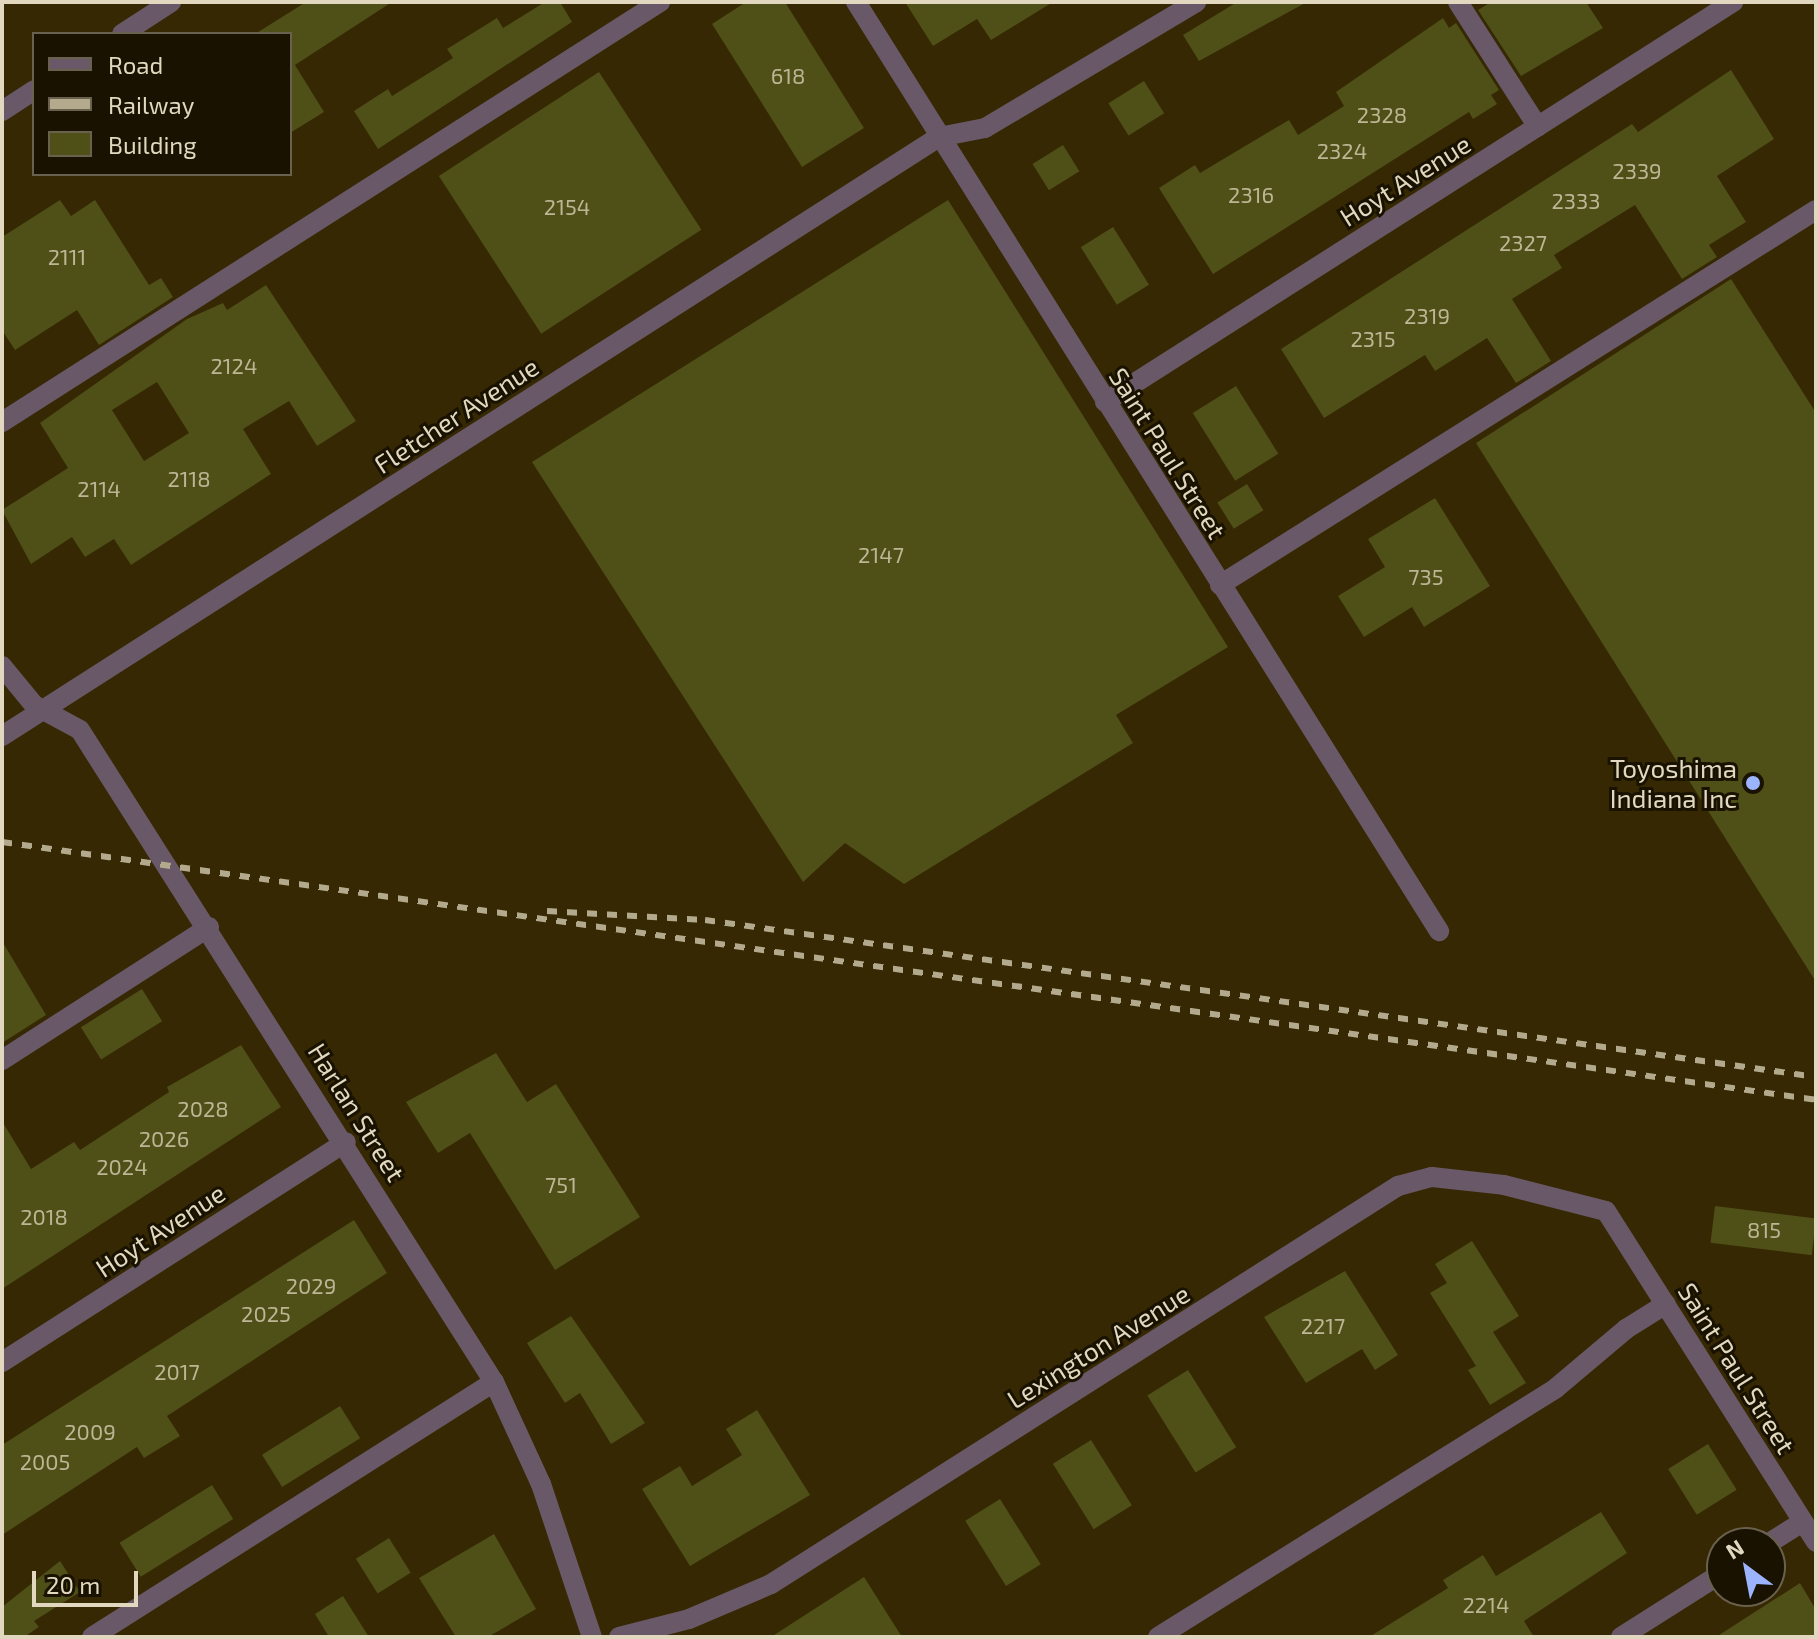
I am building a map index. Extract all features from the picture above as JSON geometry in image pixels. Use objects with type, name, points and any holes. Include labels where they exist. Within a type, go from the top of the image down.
[{"type":"street","points":[[125,32],[171,2]]},
{"type":"street","points":[[2,422],[660,2]]},
{"type":"street","name":"Saint Paul Street","points":[[856,2],[1439,931]]},
{"type":"street","points":[[939,137],[985,128],[1196,2]]},
{"type":"street","points":[[1458,2],[1538,127]]},
{"type":"street","name":"Hoyt Avenue","points":[[1105,402],[1733,2]]},
{"type":"street","points":[[2,111],[32,91]]},
{"type":"street","name":"Fletcher Avenue","points":[[2,736],[939,137]]},
{"type":"street","points":[[1220,585],[1816,210]]},
{"type":"street","name":"Harlan Street","points":[[2,666],[16,688],[43,710],[80,730],[346,1142],[494,1382],[541,1484],[592,1637]]},
{"type":"street","points":[[2,1060],[209,927]]},
{"type":"street","name":"Hoyt Avenue","points":[[2,1362],[346,1142]]},
{"type":"street","name":"Lexington Avenue","points":[[619,1637],[721,1608],[783,1577],[1398,1186],[1432,1177],[1504,1185],[1585,1201],[1614,1222]]},
{"type":"street","name":"Saint Paul Street","points":[[1614,1222],[1816,1542]]},
{"type":"street","points":[[1158,1637],[1556,1388],[1626,1329],[1666,1304]]},
{"type":"street","points":[[92,1637],[494,1382]]},
{"type":"street","points":[[1786,1532],[1803,1522]]},
{"type":"street","points":[[1621,1637],[1706,1583]]},
{"type":"building","points":[[306,2],[392,2],[295,65],[324,112],[292,132],[292,32],[258,32]]},
{"type":"building","points":[[545,2],[560,2],[572,22],[378,149],[354,111],[388,89],[392,96],[453,58],[447,49],[497,18],[503,28]]},
{"type":"building","points":[[746,2],[785,2],[864,128],[802,167],[712,24]]},
{"type":"building","points":[[905,2],[1053,2],[991,40],[977,19],[933,46]]},
{"type":"building","points":[[1237,2],[1307,2],[1199,61],[1183,35]]},
{"type":"building","points":[[1491,2],[1586,2],[1603,28],[1521,76],[1478,10]]},
{"type":"building","points":[[1443,18],[1449,28],[1456,23],[1499,90],[1491,95],[1497,104],[1473,119],[1469,112],[1213,274],[1159,188],[1195,165],[1200,173],[1289,120],[1298,135],[1344,106],[1336,92]]},
{"type":"building","points":[[1731,70],[1774,139],[1717,176],[1746,222],[1709,245],[1717,257],[1682,279],[1635,205],[1554,255],[1562,268],[1512,299],[1551,361],[1516,383],[1487,338],[1435,371],[1425,355],[1324,418],[1281,349],[1632,124],[1638,132]]},
{"type":"building","points":[[599,72],[701,230],[541,334],[439,176]]},
{"type":"building","points":[[1144,81],[1164,113],[1129,135],[1108,103]]},
{"type":"building","points":[[1063,145],[1079,171],[1049,190],[1032,164]]},
{"type":"building","points":[[60,200],[71,216],[95,200],[149,285],[161,278],[173,297],[99,345],[77,310],[15,350],[2,330],[2,237]]},
{"type":"building","points":[[948,200],[1228,647],[1116,715],[1133,743],[904,884],[845,843],[803,882],[532,462]]},
{"type":"building","points":[[1113,227],[1149,285],[1117,305],[1081,247]]},
{"type":"building","name":"Toyoshima Indiana Inc","points":[[1731,279],[1816,413],[1816,982],[1476,443]]},
{"type":"building","points":[[266,285],[356,421],[317,446],[289,401],[243,429],[271,474],[131,565],[114,539],[85,557],[72,537],[31,564],[2,510],[68,468],[40,423],[187,319],[223,303],[227,310]],"holes":[[[157,382],[189,433],[144,461],[112,410]]]},
{"type":"building","points":[[1236,386],[1278,454],[1235,481],[1193,413]]},
{"type":"building","points":[[1247,484],[1263,510],[1234,529],[1217,503]]},
{"type":"building","points":[[1435,498],[1490,586],[1424,627],[1412,607],[1364,637],[1338,596],[1385,567],[1368,539]]},
{"type":"building","points":[[2,941],[46,1015],[2,1043]]},
{"type":"building","points":[[142,989],[162,1021],[101,1059],[81,1027]]},
{"type":"building","points":[[241,1045],[281,1107],[2,1289],[2,1121],[31,1169],[74,1142],[80,1150],[169,1092],[167,1087]]},
{"type":"building","points":[[496,1053],[527,1102],[556,1084],[640,1217],[555,1270],[470,1133],[438,1153],[406,1102]]},
{"type":"building","points":[[1715,1206],[1816,1218],[1812,1255],[1710,1243]]},
{"type":"building","points":[[354,1220],[387,1273],[167,1416],[180,1436],[144,1458],[137,1447],[2,1535],[2,1445]]},
{"type":"building","points":[[1472,1241],[1519,1316],[1493,1332],[1526,1383],[1490,1405],[1468,1370],[1476,1366],[1430,1293],[1447,1283],[1435,1264]]},
{"type":"building","points":[[1345,1271],[1398,1355],[1375,1370],[1362,1349],[1306,1383],[1264,1317]]},
{"type":"building","points":[[571,1316],[645,1423],[611,1444],[580,1393],[565,1403],[527,1343]]},
{"type":"building","points":[[1188,1370],[1236,1447],[1196,1473],[1147,1395]]},
{"type":"building","points":[[340,1406],[360,1438],[282,1487],[262,1455]]},
{"type":"building","points":[[757,1410],[810,1495],[690,1566],[642,1489],[680,1466],[692,1486],[742,1455],[726,1429]]},
{"type":"building","points":[[1091,1440],[1132,1505],[1094,1529],[1053,1464]]},
{"type":"building","points":[[1708,1444],[1737,1490],[1697,1515],[1668,1469]]},
{"type":"building","points":[[212,1485],[233,1519],[141,1577],[120,1543]]},
{"type":"building","points":[[1000,1499],[1041,1564],[1006,1586],[965,1521]]},
{"type":"building","points":[[1601,1512],[1627,1553],[1524,1621],[1534,1637],[1369,1637],[1448,1588],[1443,1580],[1483,1555],[1496,1576]]},
{"type":"building","points":[[494,1534],[536,1609],[488,1637],[456,1637],[419,1578]]},
{"type":"building","points":[[389,1538],[411,1573],[378,1593],[356,1559]]},
{"type":"building","points":[[60,1561],[80,1592],[34,1621],[39,1627],[24,1637],[2,1637],[2,1607]]},
{"type":"building","points":[[864,1577],[902,1637],[771,1637]]},
{"type":"building","points":[[1800,1583],[1816,1610],[1816,1637],[1716,1637],[1763,1607],[1786,1607],[1786,1592]]},
{"type":"building","points":[[343,1596],[369,1637],[329,1637],[315,1614]]},
{"type":"railway","points":[[2,842],[1816,1100]]},
{"type":"railway","points":[[547,911],[705,920],[1816,1077]]},
{"type":"place","name":"Toyoshima Indiana Inc","points":[[1753,783]]}]
